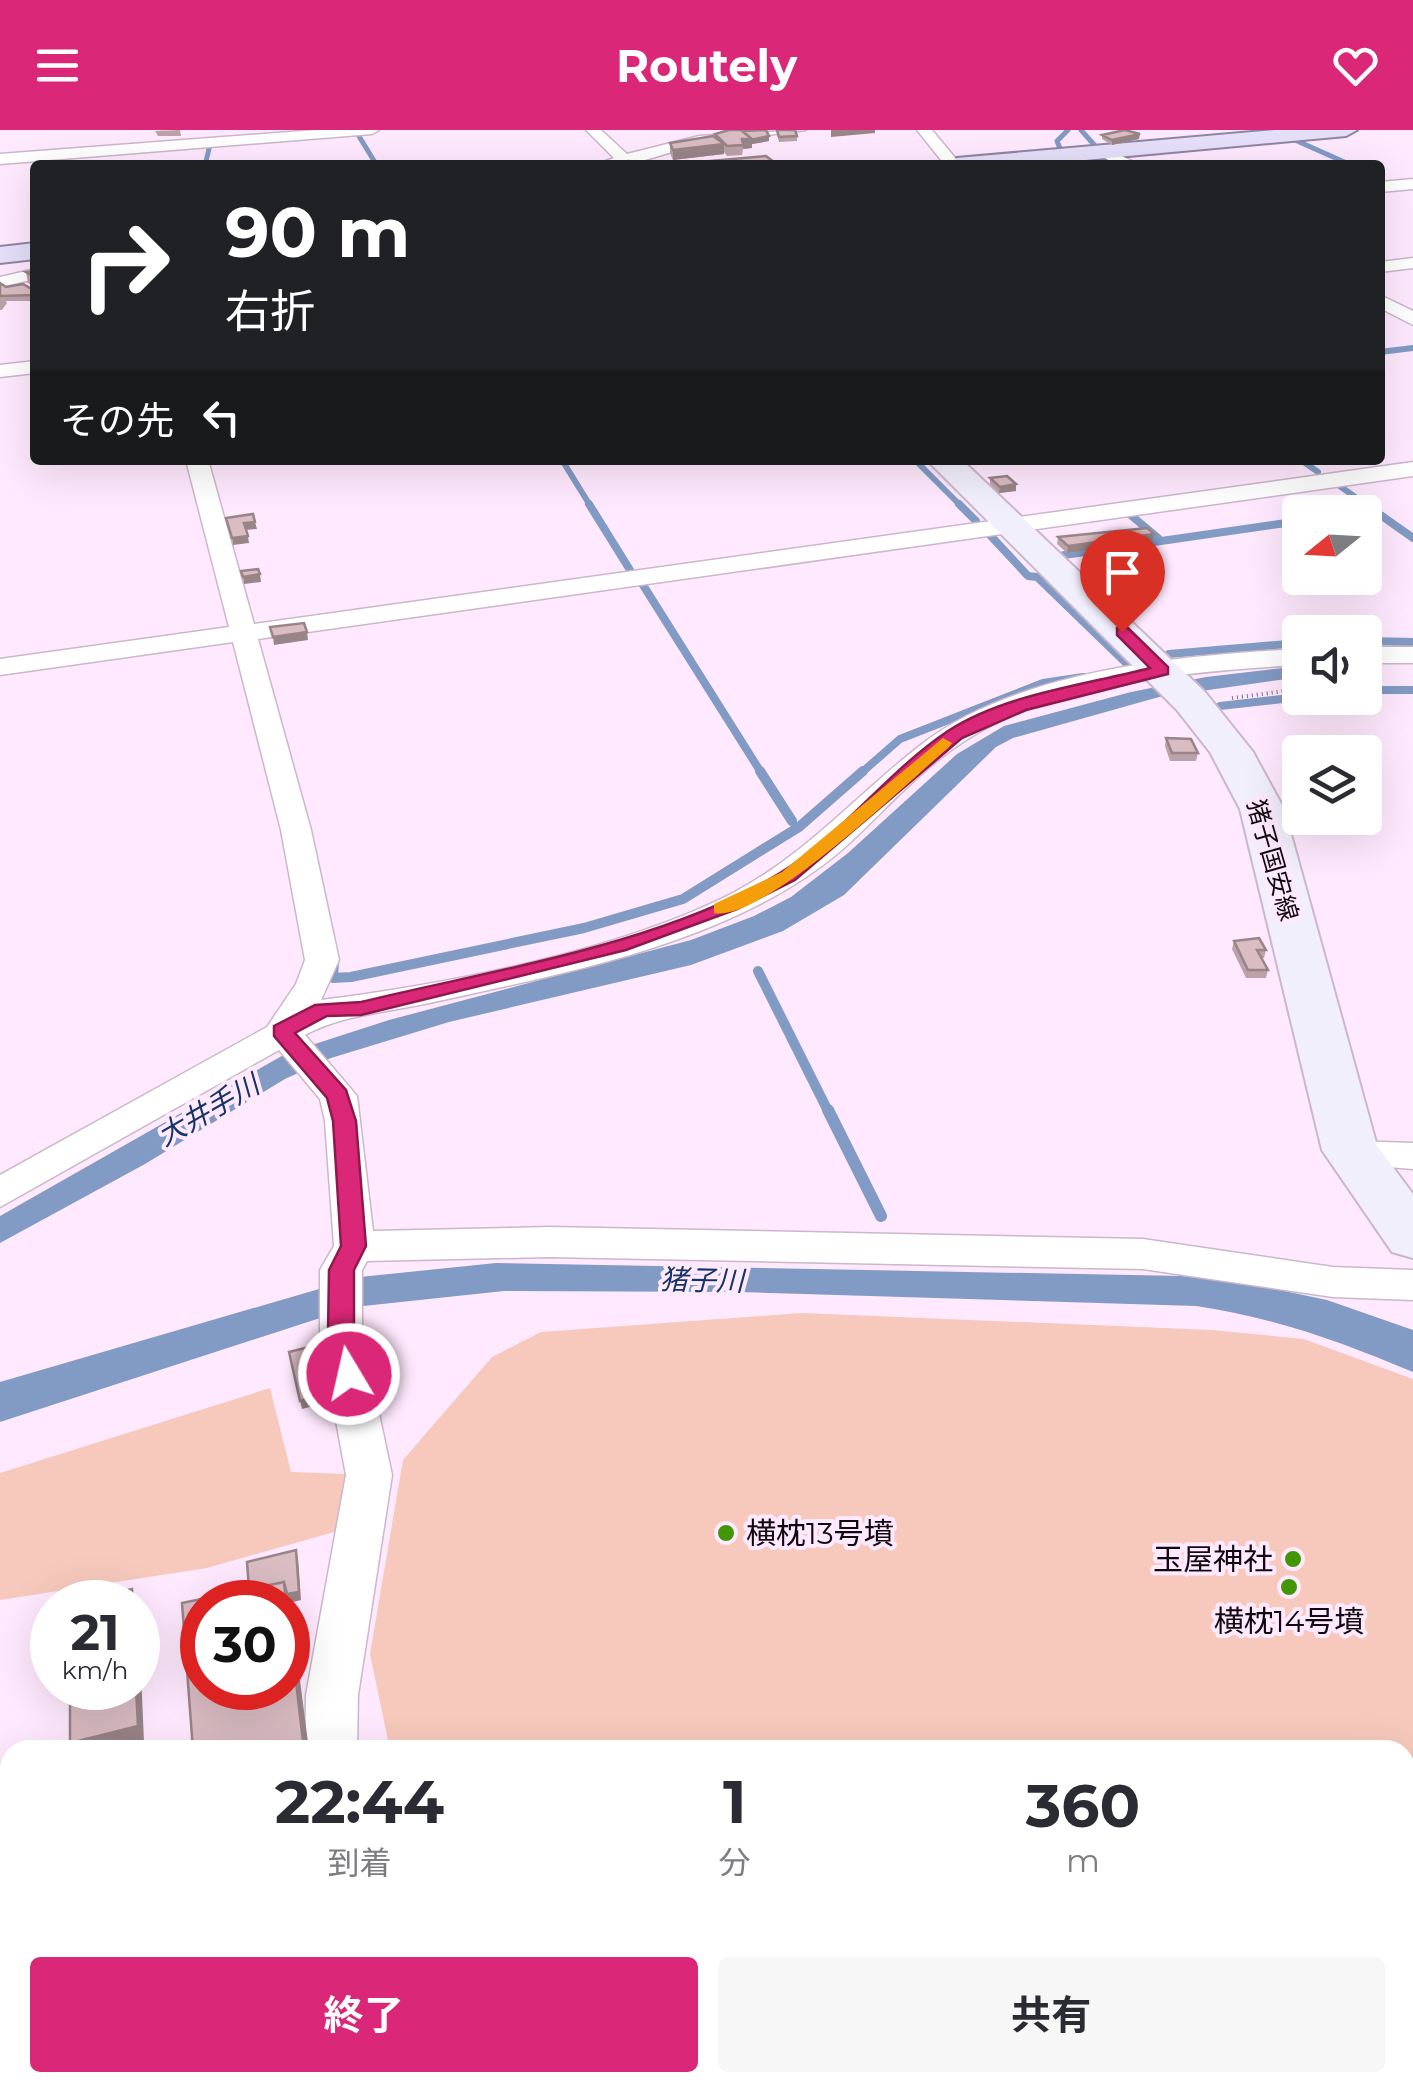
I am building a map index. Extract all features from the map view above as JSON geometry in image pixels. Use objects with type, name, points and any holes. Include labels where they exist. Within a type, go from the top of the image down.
[{"type":"main road","points":[[1013,160],[1346,130]]},
{"type":"main road","points":[[0,255],[30,251]]},
{"type":"main road","name":"猪子国安線","points":[[949,465],[1178,688],[1228,743],[1262,809],[1353,1154],[1413,1237]]},
{"type":"street","points":[[0,159],[203,137],[372,130]]},
{"type":"street","points":[[594,130],[625,160]]},
{"type":"street","points":[[630,160],[711,138],[799,130]]},
{"type":"street","points":[[924,130],[951,160]]},
{"type":"street","points":[[1105,152],[1120,160]]},
{"type":"street","points":[[1385,187],[1413,184]]},
{"type":"street","points":[[1385,266],[1413,263]]},
{"type":"street","points":[[0,282],[30,275]]},
{"type":"street","points":[[1385,304],[1413,319]]},
{"type":"street","points":[[0,371],[30,368]]},
{"type":"street","points":[[198,465],[296,830],[322,960],[313,984],[282,1031]]},
{"type":"street","points":[[0,667],[1413,469]]},
{"type":"street","points":[[1382,655],[1413,655]]},
{"type":"street","points":[[0,1193],[323,1010],[361,1008],[619,946],[714,912],[788,876],[956,734],[1020,706],[1178,688],[1282,662]]},
{"type":"street","points":[[282,1031],[338,1096],[344,1121],[354,1246],[342,1270],[341,1334],[369,1475],[332,1695],[332,1740]]},
{"type":"street","points":[[1353,1154],[1413,1156]]},
{"type":"street","points":[[354,1246],[550,1242],[1143,1254],[1333,1282],[1413,1285]]},
{"type":"path","points":[[1178,688],[1282,690]]},
{"type":"shaded area","points":[[802,1313],[1212,1330],[1304,1339],[1413,1379],[1413,1740],[388,1740],[370,1654],[403,1460],[492,1357],[541,1332]]},
{"type":"shaded area","points":[[270,1388],[291,1472],[347,1474],[341,1530],[207,1568],[129,1580],[30,1580],[30,1595],[0,1600],[0,1473]]},
{"type":"water","name":"大井手川","points":[[1282,668],[1282,680],[1159,697],[1013,738],[996,747],[844,895],[783,931],[691,965],[449,1022],[331,1058],[285,1079],[145,1164],[0,1243],[0,1216],[287,1053],[389,1020],[691,940],[754,916],[791,897],[848,853],[957,754],[1004,726],[1131,692],[1206,677]]},
{"type":"water","name":"猪子川","points":[[496,1263],[1182,1276],[1251,1284],[1327,1300],[1413,1330],[1413,1372],[1307,1332],[1196,1306],[739,1292],[504,1291],[354,1307],[0,1422],[0,1382],[360,1277]]},
{"type":"building","points":[[741,130],[752,139],[742,139],[743,145],[727,146],[715,134]]},
{"type":"building","points":[[766,130],[769,136],[751,140],[742,131]]},
{"type":"building","points":[[777,130],[795,130],[797,136],[779,137]]},
{"type":"building","points":[[1125,130],[1140,134],[1112,140],[1102,135]]},
{"type":"building","points":[[713,136],[724,144],[673,150],[670,143]]},
{"type":"building","points":[[766,156],[771,160],[721,160]]},
{"type":"building","points":[[0,283],[30,288],[30,295],[0,296]]},
{"type":"building","points":[[1007,476],[1016,484],[1000,487],[990,478]]},
{"type":"building","points":[[253,514],[255,522],[244,523],[248,536],[232,538],[226,518]]},
{"type":"building","points":[[1147,528],[1154,534],[1068,546],[1058,537]]},
{"type":"building","points":[[258,569],[260,574],[243,577],[241,571]]},
{"type":"building","points":[[304,623],[307,632],[273,637],[270,627]]},
{"type":"building","points":[[1166,738],[1191,739],[1198,753],[1172,753]]},
{"type":"building","points":[[1259,938],[1266,950],[1257,950],[1268,970],[1248,970],[1234,941]]},
{"type":"building","points":[[321,1344],[332,1393],[300,1401],[289,1352]]},
{"type":"building","points":[[296,1550],[298,1580],[248,1580],[247,1562]]},
{"type":"building","points":[[70,1710],[137,1710],[138,1726],[70,1740]]},
{"type":"building","points":[[190,1710],[299,1710],[303,1740],[192,1740]]},
{"type":"waterway","points":[[1061,151],[1057,141],[1068,130]]},
{"type":"waterway","points":[[1081,130],[1097,148]]},
{"type":"waterway","points":[[357,133],[374,160]]},
{"type":"waterway","points":[[1295,140],[1340,160]]},
{"type":"waterway","points":[[206,160],[210,145]]},
{"type":"waterway","points":[[1385,351],[1413,348]]},
{"type":"waterway","points":[[565,465],[591,507]]},
{"type":"waterway","points":[[920,465],[976,521]]},
{"type":"waterway","points":[[1308,465],[1318,472]]},
{"type":"waterway","points":[[1337,484],[1352,495]]},
{"type":"waterway","points":[[589,504],[630,570]]},
{"type":"waterway","points":[[1127,512],[1158,538]]},
{"type":"waterway","points":[[1382,516],[1413,538]]},
{"type":"waterway","points":[[1064,555],[1282,524]]},
{"type":"waterway","points":[[989,534],[1028,576],[1037,577],[1130,667]]},
{"type":"waterway","points":[[643,585],[762,774]]},
{"type":"waterway","points":[[1382,641],[1413,642]]},
{"type":"waterway","points":[[1169,654],[1282,645]]},
{"type":"waterway","points":[[860,774],[900,739],[1043,683],[1083,677]]},
{"type":"waterway","points":[[1382,690],[1413,690]]},
{"type":"waterway","points":[[1220,706],[1282,699]]},
{"type":"waterway","points":[[760,771],[792,821]]},
{"type":"waterway","points":[[334,961],[333,978],[351,977],[584,928],[683,899],[799,827],[863,771]]},
{"type":"waterway","points":[[758,971],[829,1113]]},
{"type":"waterway","points":[[828,1110],[881,1216]]},
{"type":"slow traffic","points":[[721,908],[788,876],[943,743]]},
{"type":"place","name":"横枕13号墳","points":[[726,1533]]},
{"type":"place","name":"玉屋神社","points":[[1293,1559]]},
{"type":"place","name":"横枕14号墳","points":[[1289,1587]]},
{"type":"route","points":[[349,1374],[341,1334],[342,1270],[354,1246],[344,1121],[338,1096],[282,1031],[323,1010],[361,1008],[619,946],[730,905],[788,876],[913,766],[956,734],[1020,706],[1162,670],[1122,632]]}]
